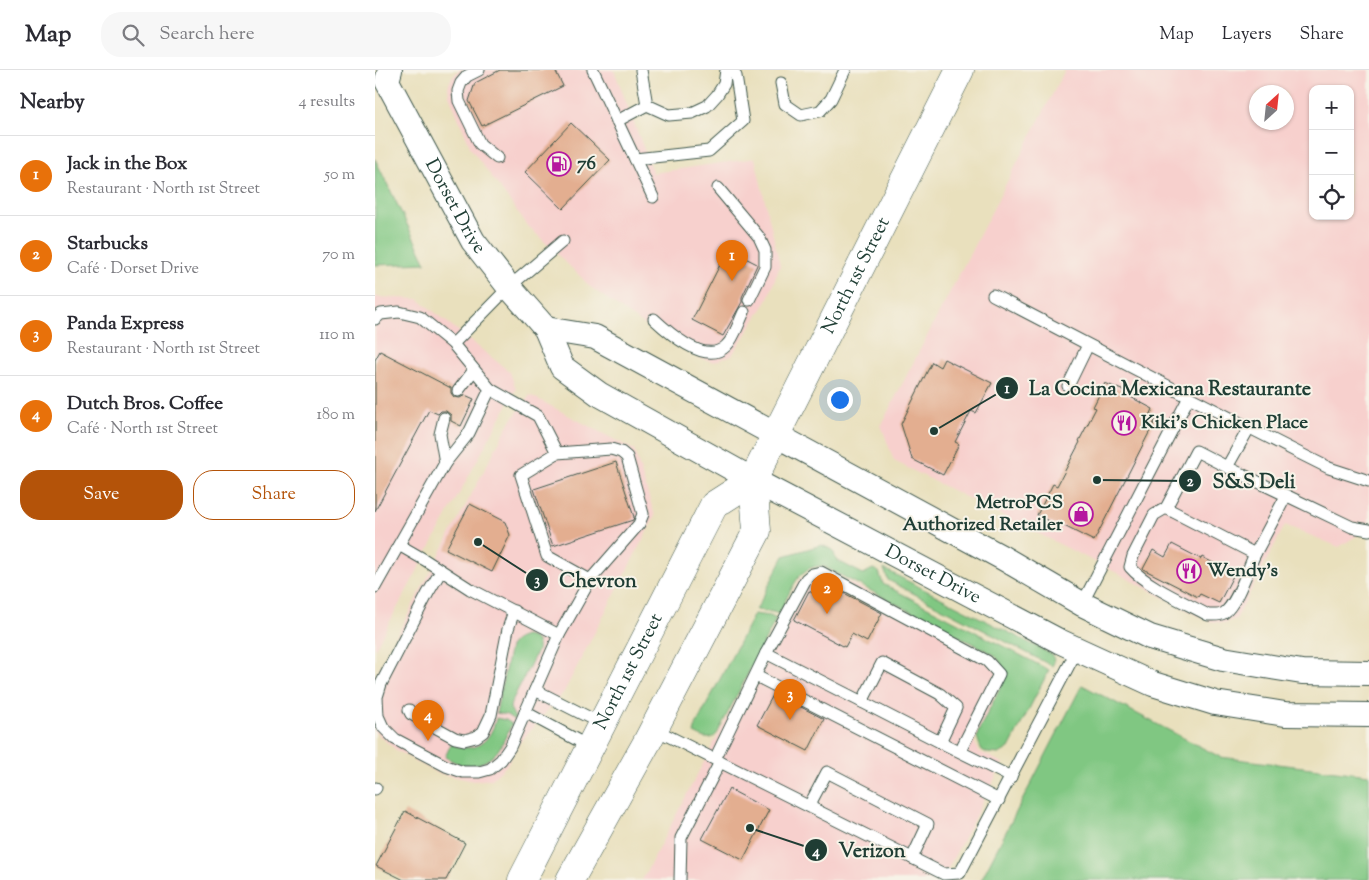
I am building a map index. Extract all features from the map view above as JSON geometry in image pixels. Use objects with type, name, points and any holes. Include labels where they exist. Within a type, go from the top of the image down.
[{"type":"main road","name":"North 1st Street","points":[[522,880],[715,505],[753,480],[960,70]]},
{"type":"main road","points":[[569,880],[654,728],[757,531],[753,480]]},
{"type":"street","name":"Dorset Drive","points":[[390,70],[387,81],[473,241],[509,287],[546,329],[562,367],[599,394],[753,480],[1077,650],[1153,684],[1215,703],[1285,714],[1369,715]]},
{"type":"street","points":[[546,329],[595,337],[1003,558],[1082,604],[1150,637],[1223,660],[1302,672],[1369,673]]},
{"type":"lane","points":[[479,70],[467,76],[461,83],[458,91],[459,100],[480,144],[497,158]]},
{"type":"lane","points":[[593,70],[653,197]]},
{"type":"lane","points":[[641,70],[647,105]]},
{"type":"lane","points":[[647,105],[669,116],[692,113],[707,106],[717,96],[724,84],[726,70]]},
{"type":"lane","points":[[635,159],[709,151],[743,121],[736,76],[732,70]]},
{"type":"lane","points":[[781,83],[785,104],[801,115],[820,111],[831,99],[842,71]]},
{"type":"lane","points":[[617,121],[647,105]]},
{"type":"lane","points":[[718,188],[759,236],[765,250],[765,266],[749,300]]},
{"type":"lane","points":[[453,344],[509,287],[563,241]]},
{"type":"lane","points":[[993,294],[1249,428],[1329,468],[1369,483]]},
{"type":"lane","points":[[375,319],[381,314],[399,312],[420,317],[453,344],[490,389],[538,416],[557,453]]},
{"type":"lane","points":[[654,319],[669,333],[699,351],[709,353],[717,352],[726,347],[744,312]]},
{"type":"lane","points":[[1068,386],[1088,345]]},
{"type":"lane","points":[[458,391],[474,370]]},
{"type":"lane","points":[[375,587],[445,463],[469,433],[490,389]]},
{"type":"lane","points":[[1082,604],[1189,397]]},
{"type":"lane","points":[[444,418],[440,434],[445,463]]},
{"type":"lane","points":[[1227,467],[1249,428]]},
{"type":"lane","points":[[441,571],[381,684],[377,697],[378,716],[383,727],[395,739],[446,766],[463,772],[479,772],[490,769],[501,760],[510,747],[559,636],[590,580],[639,524],[643,514],[627,457],[621,452],[611,450],[557,453],[521,475],[547,556],[590,580]]},
{"type":"lane","points":[[1286,496],[1255,554],[1234,602],[1225,612],[1218,615],[1208,615],[1149,583],[1130,567],[1133,556],[1154,515],[1165,508],[1196,451],[1352,528],[1369,530]]},
{"type":"lane","points":[[1165,508],[1255,554]]},
{"type":"lane","points":[[399,545],[470,588],[559,636]]},
{"type":"lane","points":[[680,880],[681,838],[766,653],[811,574],[821,572],[987,661],[999,674],[960,751]]},
{"type":"lane","points":[[409,710],[411,714],[455,738],[464,740],[476,737],[483,732],[491,715],[508,629],[514,611]]},
{"type":"lane","points":[[654,728],[912,858],[944,877],[960,873],[1077,650]]},
{"type":"lane","points":[[766,653],[1011,776]]},
{"type":"lane","points":[[862,702],[882,663],[939,694],[956,708],[941,742]]},
{"type":"lane","points":[[756,676],[999,800]]},
{"type":"lane","points":[[535,690],[596,736]]},
{"type":"lane","points":[[525,712],[596,736]]},
{"type":"lane","points":[[809,806],[827,772],[928,824],[912,858]]},
{"type":"shaded area","points":[[459,70],[614,70],[653,173],[755,158],[780,265],[767,301],[732,355],[714,362],[697,357],[632,317],[589,286],[528,226],[471,149],[449,95],[448,86],[452,77]]},
{"type":"shaded area","points":[[1065,70],[1369,70],[1369,528],[1339,547],[1285,525],[1236,619],[1224,623],[1208,621],[894,461],[881,425]]},
{"type":"shaded area","points":[[375,297],[418,299],[510,372],[516,389],[375,649]]},
{"type":"shaded area","points":[[530,395],[634,450],[655,516],[564,692],[520,742],[506,766],[492,779],[474,781],[437,773],[396,750],[375,732],[375,677],[508,425]]},
{"type":"shaded area","points":[[831,573],[992,655],[1001,666],[1003,677],[974,742],[980,752],[1003,763],[942,880],[642,880],[800,578]]},
{"type":"green space","points":[[375,159],[426,263],[375,265]]},
{"type":"green space","points":[[821,545],[833,550],[836,560],[863,574],[873,569],[879,572],[883,584],[1049,670],[1009,748],[999,754],[987,753],[982,750],[977,737],[1003,682],[1002,666],[993,654],[823,566],[806,570],[801,575],[790,591],[779,614],[756,610],[784,556]]},
{"type":"green space","points":[[884,569],[1053,655],[1054,662],[1052,666],[888,580]]},
{"type":"green space","points":[[754,614],[770,616],[776,619],[717,734],[712,738],[700,736],[694,733],[696,725]]},
{"type":"green space","points":[[525,636],[531,637],[538,643],[538,649],[511,703],[510,708],[515,718],[514,720],[507,715],[496,713],[510,647],[514,641]]},
{"type":"green space","points":[[1082,685],[1220,757],[1369,775],[1369,880],[981,880]]},
{"type":"green space","points":[[496,718],[506,720],[512,724],[496,753],[479,764],[469,765],[459,764],[445,757],[451,744],[467,748],[481,744],[490,733]]},
{"type":"building","points":[[500,70],[555,70],[563,86],[482,126],[469,101],[475,83]]},
{"type":"building","points":[[571,123],[610,160],[563,209],[525,172]]},
{"type":"building","points":[[728,249],[757,265],[742,297],[742,302],[723,336],[692,320]]},
{"type":"building","points":[[380,351],[451,388],[451,393],[454,397],[460,398],[465,395],[474,399],[461,426],[451,421],[451,415],[446,411],[441,411],[438,414],[429,410],[375,511],[375,360]]},
{"type":"building","points":[[944,359],[992,383],[976,413],[971,411],[955,442],[959,444],[943,475],[912,459],[901,424],[932,362],[940,367]]},
{"type":"building","points":[[1105,383],[1124,391],[1123,393],[1153,409],[1150,416],[1156,419],[1094,541],[1037,515],[1053,484],[1057,486],[1080,442],[1096,408],[1093,407]]},
{"type":"building","points":[[616,462],[634,517],[633,520],[553,546],[534,489]]},
{"type":"building","points":[[470,504],[505,522],[510,535],[492,572],[446,549]]},
{"type":"building","name":"Wendy's","points":[[1172,544],[1234,574],[1219,603],[1200,594],[1198,597],[1143,569],[1153,550],[1165,557]]},
{"type":"building","points":[[823,587],[842,597],[844,593],[882,613],[867,642],[852,634],[845,647],[794,620],[809,591],[818,596]]},
{"type":"building","points":[[774,693],[824,719],[808,751],[757,725]]},
{"type":"building","points":[[729,789],[769,810],[743,860],[702,839]]},
{"type":"building","points":[[405,811],[465,843],[446,880],[404,880],[376,866]]},
{"type":"place","name":"76","points":[[559,164]]},
{"type":"place","name":"Jack in the Box","points":[[732,281]]},
{"type":"place","name":"Kiki's Chicken Place","points":[[1124,423]]},
{"type":"place","name":"La Cocina Mexicana Restaurante","points":[[934,431]]},
{"type":"place","name":"S&S Deli","points":[[1097,480]]},
{"type":"place","name":"MetroPCS Authorized Retailer","points":[[1081,514]]},
{"type":"place","name":"Chevron","points":[[478,542]]},
{"type":"place","name":"Wendy's","points":[[1189,571]]},
{"type":"place","name":"Starbucks","points":[[827,614]]},
{"type":"place","name":"Panda Express","points":[[790,720]]},
{"type":"place","name":"Dutch Bros. Coffee","points":[[428,741]]},
{"type":"place","name":"Verizon","points":[[750,828]]}]
